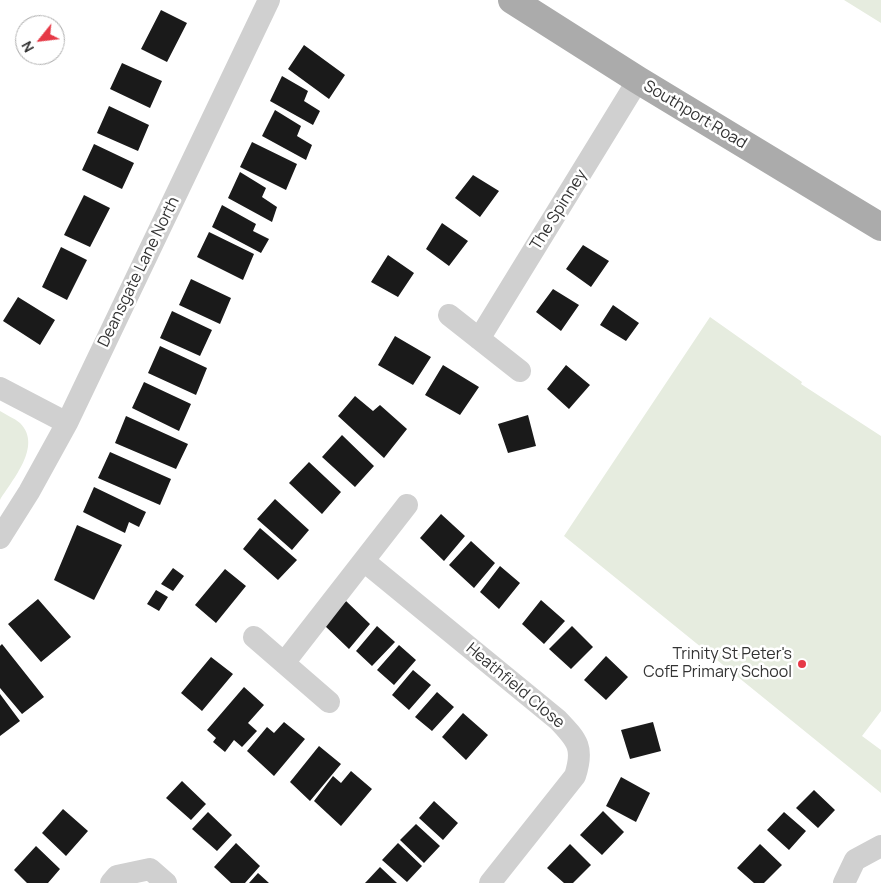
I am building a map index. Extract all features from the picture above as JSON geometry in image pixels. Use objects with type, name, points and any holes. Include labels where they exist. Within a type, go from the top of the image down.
[{"type":"main road","name":"Southport Road","points":[[512,0],[638,80],[881,227]]},
{"type":"street","name":"Deansgate Lane North","points":[[0,538],[29,492],[67,423],[269,0]]},
{"type":"street","name":"The Spinney","points":[[479,339],[638,80]]},
{"type":"street","points":[[449,315],[520,371]]},
{"type":"street","points":[[0,388],[67,423]]},
{"type":"street","points":[[284,663],[407,505]]},
{"type":"street","name":"Heathfield Close","points":[[364,561],[558,720],[570,732],[578,744],[580,761],[575,776],[490,883]]},
{"type":"street","points":[[254,637],[329,702]]},
{"type":"street","points":[[844,883],[855,860],[881,846]]},
{"type":"street","points":[[111,883],[117,876],[150,869],[166,883]]},
{"type":"shaded area","points":[[844,0],[881,0],[881,23]]},
{"type":"shaded area","name":"Trinity St Peter's CofE Primary School","points":[[710,317],[802,382],[801,384],[881,436],[881,711],[862,736],[881,750],[881,793],[564,536]]},
{"type":"shaded area","points":[[0,411],[20,423],[26,432],[28,442],[23,463],[0,500]]},
{"type":"building","points":[[161,10],[187,23],[167,62],[141,49]]},
{"type":"building","points":[[304,45],[345,75],[329,99],[288,69]]},
{"type":"building","points":[[122,63],[162,81],[150,108],[110,89]]},
{"type":"building","points":[[282,76],[308,91],[304,101],[320,111],[313,125],[270,101]]},
{"type":"building","points":[[109,106],[149,125],[138,151],[97,133]]},
{"type":"building","points":[[275,110],[301,126],[297,136],[312,145],[306,160],[262,136]]},
{"type":"building","points":[[252,142],[297,164],[286,190],[240,167]]},
{"type":"building","points":[[94,144],[134,163],[122,189],[82,170]]},
{"type":"building","points":[[240,172],[266,188],[262,197],[277,207],[272,222],[228,198]]},
{"type":"building","points":[[473,175],[499,191],[480,217],[455,198]]},
{"type":"building","points":[[84,195],[110,208],[90,247],[64,235]]},
{"type":"building","points":[[222,205],[256,224],[253,231],[269,239],[261,253],[212,227]]},
{"type":"building","points":[[442,223],[468,241],[449,266],[426,249]]},
{"type":"building","points":[[209,232],[254,254],[243,280],[197,257]]},
{"type":"building","points":[[583,245],[609,261],[591,287],[566,269]]},
{"type":"building","points":[[61,247],[87,260],[67,300],[42,287]]},
{"type":"building","points":[[388,255],[414,273],[398,297],[371,282]]},
{"type":"building","points":[[191,279],[231,298],[220,324],[179,305]]},
{"type":"building","points":[[553,289],[579,305],[561,331],[536,312]]},
{"type":"building","points":[[18,297],[55,320],[40,345],[3,321]]},
{"type":"building","points":[[613,305],[639,323],[626,341],[600,325]]},
{"type":"building","points":[[172,311],[212,330],[200,356],[160,338]]},
{"type":"building","points":[[395,336],[431,357],[413,385],[378,365]]},
{"type":"building","points":[[160,346],[207,368],[196,395],[148,373]]},
{"type":"building","points":[[443,365],[479,387],[460,415],[425,395]]},
{"type":"building","points":[[566,365],[590,385],[569,409],[547,389]]},
{"type":"building","points":[[144,382],[191,404],[179,431],[132,408]]},
{"type":"building","points":[[355,396],[373,411],[380,405],[407,429],[384,458],[338,416]]},
{"type":"building","points":[[528,415],[536,446],[508,453],[498,424]]},
{"type":"building","points":[[126,416],[188,444],[176,469],[115,443]]},
{"type":"building","points":[[342,435],[374,466],[355,487],[322,457]]},
{"type":"building","points":[[110,452],[171,479],[160,505],[98,478]]},
{"type":"building","points":[[309,462],[341,492],[322,514],[289,483]]},
{"type":"building","points":[[94,487],[146,512],[139,527],[129,522],[125,533],[83,512]]},
{"type":"building","points":[[275,499],[309,530],[292,550],[257,519]]},
{"type":"building","points":[[441,514],[465,536],[444,561],[420,538]]},
{"type":"building","points":[[77,525],[122,545],[94,600],[54,580]]},
{"type":"building","points":[[260,528],[297,560],[278,580],[243,549]]},
{"type":"building","points":[[471,541],[495,563],[474,588],[449,565]]},
{"type":"building","points":[[500,566],[520,583],[499,609],[480,592]]},
{"type":"building","points":[[173,568],[184,576],[173,591],[161,584]]},
{"type":"building","points":[[225,569],[246,586],[216,623],[195,605]]},
{"type":"building","points":[[156,590],[168,597],[159,611],[147,604]]},
{"type":"building","points":[[38,599],[71,637],[41,662],[8,624]]},
{"type":"building","points":[[541,600],[565,621],[544,644],[522,624]]},
{"type":"building","points":[[346,601],[370,624],[349,649],[324,625]]},
{"type":"building","points":[[377,626],[395,642],[372,666],[356,651]]},
{"type":"building","points":[[572,626],[593,647],[571,669],[549,649]]},
{"type":"building","points":[[2,644],[44,697],[22,714],[0,688],[0,646]]},
{"type":"building","points":[[399,645],[416,660],[394,685],[377,670]]},
{"type":"building","points":[[606,656],[628,677],[606,700],[584,680]]},
{"type":"building","points":[[211,657],[233,674],[202,711],[181,693]]},
{"type":"building","points":[[413,670],[431,685],[409,710],[392,695]]},
{"type":"building","points":[[244,687],[264,705],[248,723],[257,731],[242,747],[234,740],[225,752],[213,742],[216,738],[207,730]]},
{"type":"building","points":[[437,692],[454,707],[432,731],[415,717]]},
{"type":"building","points":[[0,694],[20,721],[0,736]]},
{"type":"building","points":[[463,713],[488,735],[466,760],[442,737]]},
{"type":"building","points":[[284,722],[305,739],[274,776],[247,751],[267,727],[274,733]]},
{"type":"building","points":[[653,722],[661,751],[630,759],[621,730]]},
{"type":"building","points":[[319,746],[341,764],[310,801],[290,782]]},
{"type":"building","points":[[351,771],[372,789],[341,826],[314,801],[333,776],[341,783]]},
{"type":"building","points":[[621,777],[650,793],[636,822],[606,806]]},
{"type":"building","points":[[182,781],[206,804],[191,820],[166,798]]},
{"type":"building","points":[[814,790],[835,810],[818,828],[796,808]]},
{"type":"building","points":[[434,801],[458,823],[443,840],[419,818]]},
{"type":"building","points":[[63,809],[88,831],[66,856],[42,833]]},
{"type":"building","points":[[603,811],[624,832],[602,855],[580,835]]},
{"type":"building","points":[[208,812],[232,835],[217,851],[192,829]]},
{"type":"building","points":[[784,812],[806,831],[789,850],[767,830]]},
{"type":"building","points":[[416,824],[440,846],[424,863],[400,840]]},
{"type":"building","points":[[236,843],[260,866],[245,883],[231,883],[214,867]]},
{"type":"building","points":[[398,843],[422,866],[407,882],[382,860]]},
{"type":"building","points":[[570,844],[591,865],[573,883],[564,883],[547,868]]},
{"type":"building","points":[[760,844],[782,865],[764,883],[754,883],[737,868]]},
{"type":"building","points":[[36,846],[60,869],[48,883],[27,883],[14,870]]},
{"type":"building","points":[[380,867],[397,883],[365,883]]},
{"type":"building","points":[[258,873],[269,883],[249,883]]},
{"type":"place","name":"Trinity St Peter's CofE Primary School","points":[[802,664]]}]
